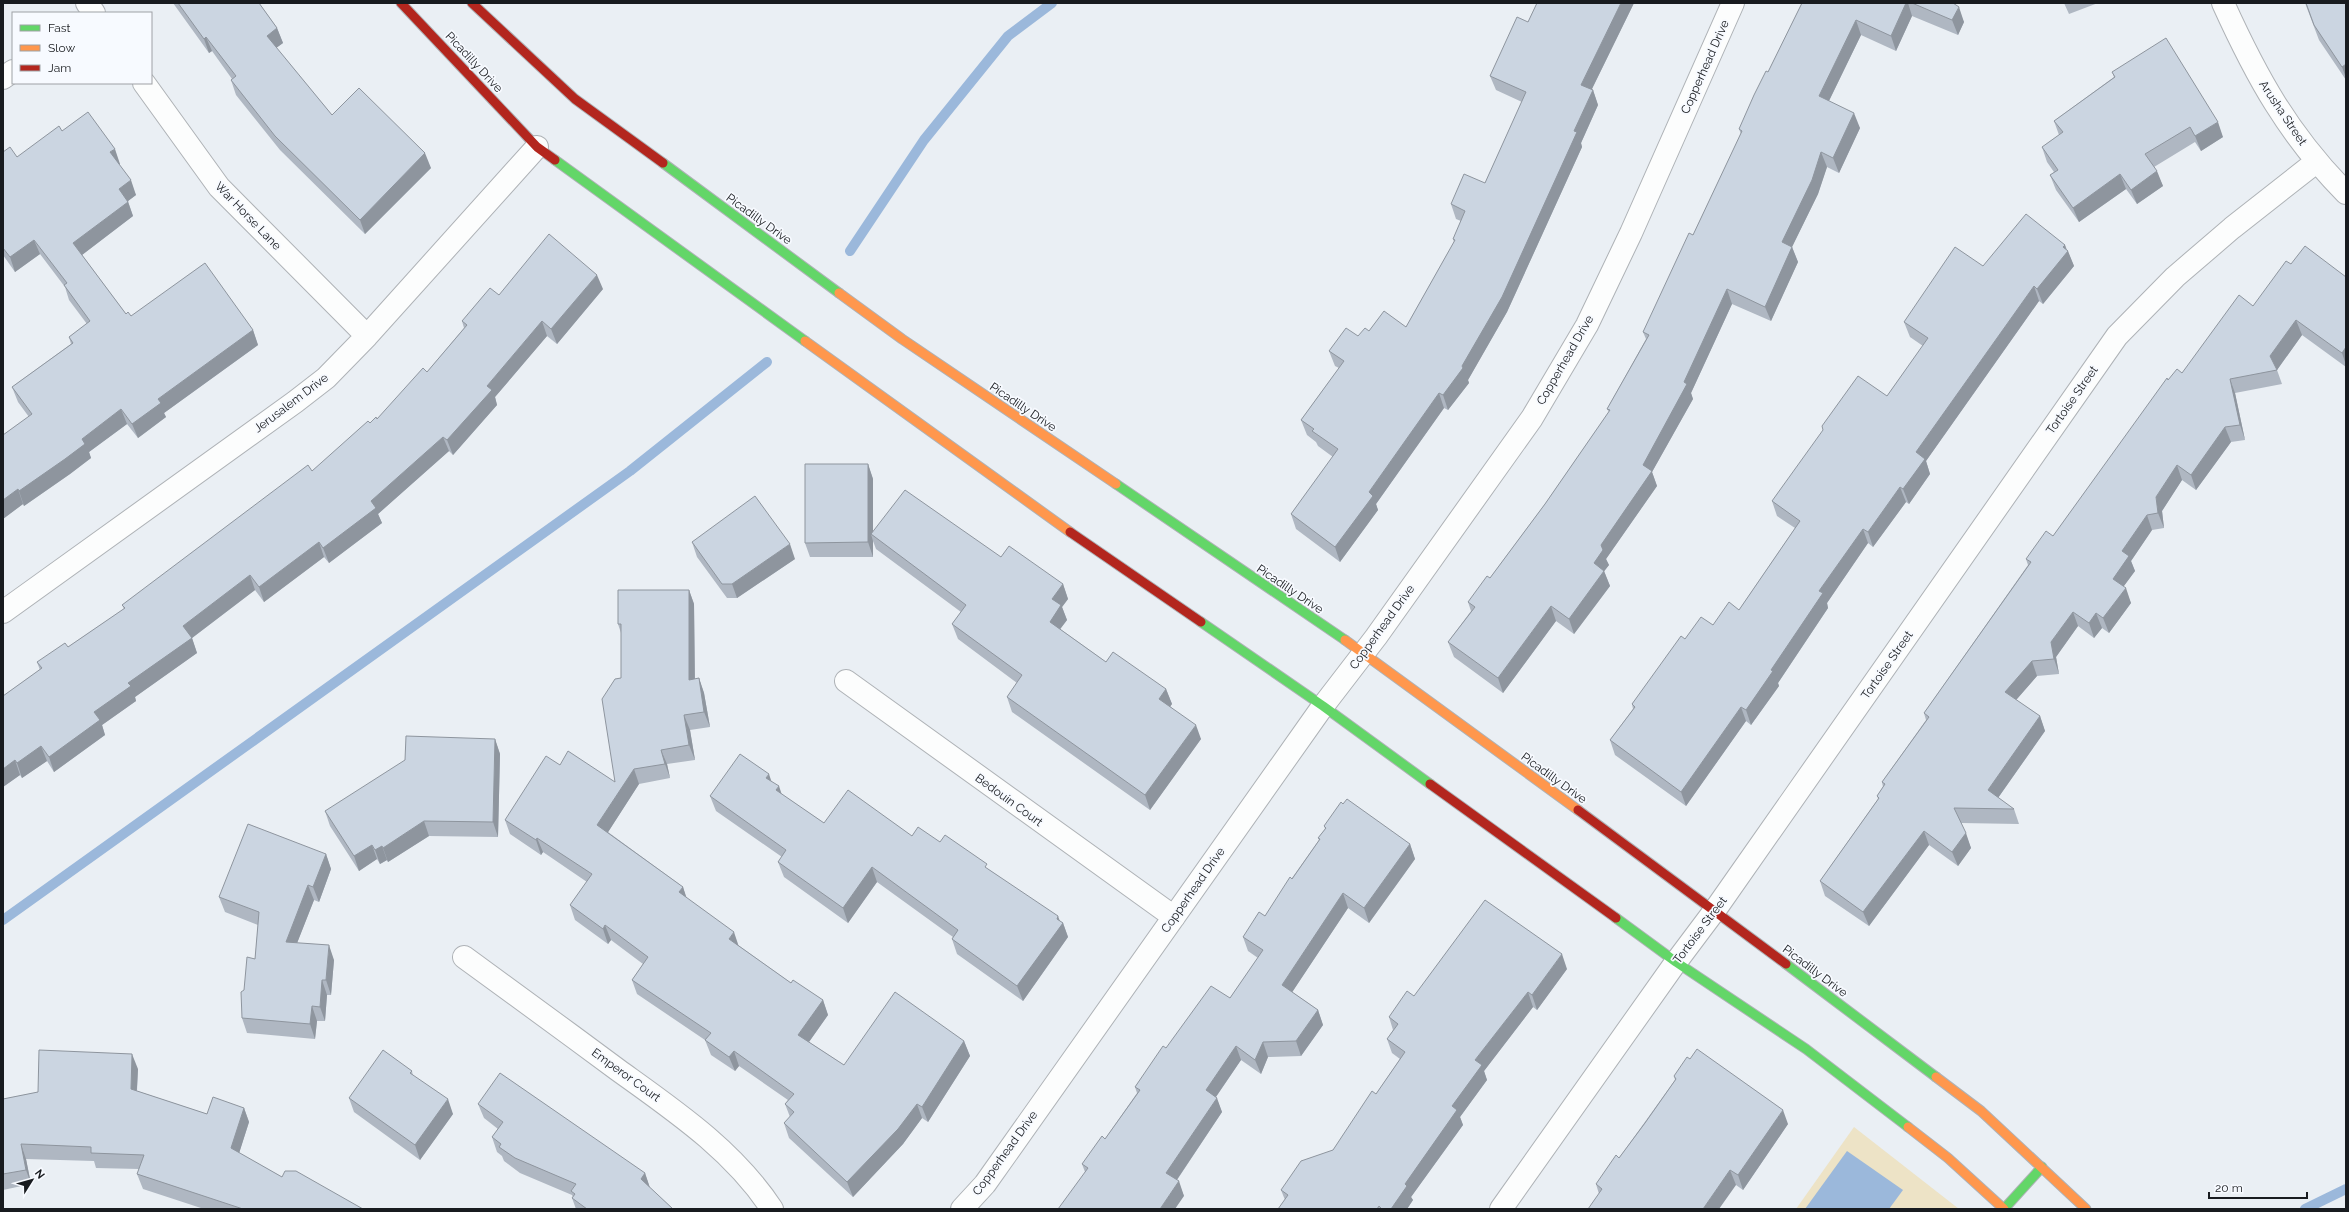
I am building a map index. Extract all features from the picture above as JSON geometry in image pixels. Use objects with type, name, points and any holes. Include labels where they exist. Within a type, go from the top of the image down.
[{"type":"street","name":"Picadilly Drive","points":[[401,3],[538,147],[1061,526],[1323,706],[1676,962],[1806,1049],[1948,1158],[2004,1209]]},
{"type":"street","name":"Picadilly Drive","points":[[472,3],[575,99],[902,339],[1364,654],[1715,910],[1981,1110],[2086,1209]]},
{"type":"street","name":"Copperhead Drive","points":[[962,1209],[985,1184],[1323,706],[1364,654],[1532,418],[1587,326],[1631,232],[1733,3]]},
{"type":"street","name":"Arusha Street","points":[[2223,3],[2244,48],[2273,103],[2316,162],[2346,192]]},
{"type":"street","points":[[3,78],[12,72]]},
{"type":"street","name":"War Horse Lane","points":[[145,84],[218,187],[367,336]]},
{"type":"street","name":"Jerusalem Drive","points":[[3,612],[295,402],[326,378],[367,336],[538,147]]},
{"type":"street","name":"Tortoise Street","points":[[1501,1209],[1676,962],[1715,910],[2117,336],[2175,277],[2232,228],[2316,162]]},
{"type":"street","name":"Bedouin Court","points":[[846,681],[1174,917]]},
{"type":"street","name":"Emperor Court","points":[[464,957],[692,1123],[731,1158],[759,1189],[772,1209]]},
{"type":"street","points":[[2004,1209],[2042,1167]]},
{"type":"shaded area","points":[[1854,1127],[1959,1209],[1796,1209]]},
{"type":"water","points":[[1847,1151],[1903,1190],[1889,1209],[1805,1209]]},
{"type":"building","points":[[178,3],[259,3],[277,28],[267,36],[332,115],[359,88],[425,153],[360,220],[275,136],[231,80],[236,76],[206,37],[204,39]]},
{"type":"building","points":[[1537,3],[1621,3],[1581,85],[1593,90],[1574,131],[1577,132],[1502,297],[1462,366],[1463,368],[1443,395],[1439,393],[1369,492],[1373,496],[1335,547],[1291,514],[1338,449],[1312,431],[1314,429],[1301,420],[1344,361],[1329,351],[1346,328],[1358,336],[1365,328],[1369,331],[1384,311],[1406,327],[1455,240],[1453,239],[1465,211],[1451,204],[1464,174],[1485,183],[1526,92],[1490,76],[1517,17],[1528,22]]},
{"type":"building","points":[[1802,3],[1906,3],[1891,36],[1856,20],[1819,96],[1854,113],[1833,158],[1821,152],[1812,180],[1782,242],[1792,247],[1765,307],[1727,289],[1684,382],[1687,384],[1643,465],[1652,471],[1601,545],[1603,550],[1594,563],[1604,571],[1569,619],[1551,606],[1498,678],[1448,642],[1475,607],[1468,602],[1487,576],[1490,578],[1545,504],[1610,410],[1607,409],[1649,335],[1643,332],[1689,233],[1693,235],[1742,131],[1739,129],[1754,95],[1766,71],[1768,72]]},
{"type":"building","points":[[1912,3],[1953,3],[1959,7],[1952,20]]},
{"type":"building","points":[[2306,3],[2346,3],[2346,64],[2342,67],[2314,25]]},
{"type":"building","points":[[2166,38],[2218,122],[2195,136],[2190,127],[2145,154],[2157,171],[2131,190],[2120,174],[2073,208],[2050,175],[2058,170],[2042,147],[2063,132],[2054,121],[2115,77],[2112,72]]},
{"type":"building","points":[[88,112],[115,149],[110,152],[131,180],[119,189],[128,202],[73,243],[126,314],[128,312],[131,316],[205,263],[253,330],[158,399],[161,403],[132,424],[121,409],[82,439],[85,444],[19,491],[18,489],[3,500],[3,435],[32,414],[12,387],[73,343],[69,337],[90,321],[64,285],[67,283],[34,240],[10,257],[3,248],[3,152],[10,147],[17,157],[59,126],[62,131]]},
{"type":"building","points":[[2026,214],[2065,245],[2063,247],[2068,251],[2037,289],[2034,286],[1916,452],[1925,459],[1903,489],[1900,487],[1868,532],[1863,529],[1819,591],[1823,593],[1771,670],[1773,671],[1746,710],[1741,707],[1681,792],[1610,740],[1635,707],[1632,704],[1681,636],[1685,639],[1701,617],[1713,625],[1729,602],[1739,610],[1800,521],[1772,501],[1823,430],[1822,426],[1858,376],[1887,396],[1928,338],[1904,322],[1955,247],[1983,266]]},
{"type":"building","points":[[549,234],[597,275],[551,329],[542,321],[487,386],[492,390],[447,440],[443,437],[371,501],[376,508],[323,548],[319,542],[259,587],[250,575],[183,626],[192,638],[128,683],[131,686],[94,712],[100,720],[49,757],[41,746],[17,763],[15,760],[3,769],[3,696],[42,668],[37,662],[65,643],[68,647],[125,608],[122,605],[308,465],[312,471],[368,421],[370,423],[376,417],[377,419],[423,368],[427,372],[467,325],[462,321],[490,288],[499,295]]},
{"type":"building","points":[[2305,246],[2346,277],[2346,347],[2342,353],[2296,320],[2270,356],[2277,370],[2230,379],[2240,425],[2225,427],[2191,475],[2177,465],[2156,497],[2158,513],[2147,515],[2122,551],[2129,556],[2113,579],[2126,588],[2103,618],[2096,613],[2089,623],[2073,612],[2051,642],[2054,659],[2032,661],[2005,692],[2040,716],[1988,790],[2014,809],[1954,808],[1966,833],[1952,852],[1924,831],[1863,912],[1820,881],[1879,798],[1877,796],[1885,784],[1882,782],[1929,717],[1924,713],[2031,562],[2026,559],[2046,531],[2053,536],[2167,378],[2168,380],[2177,369],[2182,373],[2239,295],[2253,306],[2286,261],[2291,264]]},
{"type":"building","points":[[805,464],[868,464],[868,542],[805,543]]},
{"type":"building","points":[[905,490],[1001,557],[1009,546],[1063,584],[1052,599],[1061,605],[1050,622],[1106,662],[1113,652],[1166,689],[1159,699],[1196,725],[1145,795],[1007,697],[1022,675],[952,624],[966,605],[871,534]]},
{"type":"building","points":[[755,496],[790,544],[732,584],[722,584],[692,542]]},
{"type":"building","points":[[618,590],[689,590],[689,680],[699,678],[704,712],[684,715],[689,745],[661,750],[665,764],[634,769],[597,825],[683,887],[679,892],[734,932],[729,939],[791,983],[793,980],[823,1000],[798,1035],[844,1065],[895,992],[964,1041],[922,1107],[917,1104],[898,1129],[847,1182],[784,1123],[794,1112],[785,1104],[794,1094],[734,1051],[729,1057],[705,1040],[711,1033],[632,980],[648,957],[605,925],[603,929],[570,905],[592,874],[537,838],[536,840],[505,820],[546,756],[560,765],[568,751],[615,782],[602,699],[615,679],[621,678],[621,624],[618,624]]},
{"type":"building","points":[[406,736],[495,739],[493,822],[424,821],[383,848],[382,846],[375,850],[372,845],[354,856],[325,811],[405,760]]},
{"type":"building","points":[[740,754],[769,774],[766,778],[779,786],[776,790],[824,823],[848,790],[912,836],[918,827],[940,842],[945,835],[987,864],[985,867],[1058,916],[1057,919],[1063,923],[1017,986],[952,939],[958,930],[872,867],[843,908],[778,862],[786,850],[710,796]]},
{"type":"building","points":[[1347,799],[1410,844],[1364,908],[1343,893],[1282,985],[1318,1010],[1296,1041],[1263,1042],[1255,1060],[1236,1046],[1206,1090],[1217,1098],[1166,1173],[1179,1181],[1160,1209],[1058,1209],[1088,1168],[1082,1164],[1102,1136],[1105,1139],[1140,1090],[1135,1087],[1163,1046],[1166,1048],[1211,986],[1230,998],[1263,950],[1243,937],[1259,912],[1265,916],[1290,877],[1292,879],[1320,839],[1318,838],[1326,828],[1324,826],[1341,802],[1343,804]]},
{"type":"building","points":[[248,824],[326,854],[313,887],[308,885],[286,942],[329,945],[326,980],[322,980],[320,1007],[312,1006],[310,1024],[242,1018],[241,992],[244,990],[247,957],[255,959],[259,912],[219,897]]},
{"type":"building","points":[[1485,900],[1562,954],[1532,995],[1528,992],[1475,1060],[1482,1065],[1452,1106],[1457,1110],[1405,1184],[1407,1186],[1391,1209],[1382,1209],[1379,1206],[1377,1209],[1278,1209],[1288,1195],[1281,1190],[1301,1161],[1333,1150],[1372,1091],[1376,1094],[1405,1052],[1387,1039],[1398,1024],[1389,1017],[1407,991],[1414,996]]},
{"type":"building","points":[[1697,1049],[1783,1110],[1738,1175],[1730,1170],[1703,1209],[1588,1209],[1602,1189],[1596,1184],[1616,1155],[1619,1158],[1645,1123],[1676,1079],[1674,1076],[1687,1057],[1690,1059]]},
{"type":"building","points":[[39,1050],[132,1054],[131,1089],[207,1114],[213,1097],[244,1108],[231,1148],[282,1177],[285,1171],[296,1171],[363,1209],[243,1209],[137,1174],[144,1155],[91,1153],[91,1147],[21,1144],[26,1170],[3,1174],[3,1099],[38,1092]]},
{"type":"building","points":[[383,1050],[412,1071],[410,1073],[448,1099],[415,1145],[349,1098]]},
{"type":"building","points":[[500,1073],[645,1173],[641,1179],[673,1209],[587,1209],[572,1198],[575,1194],[571,1191],[576,1184],[515,1158],[499,1147],[501,1144],[492,1137],[503,1122],[478,1104]]},
{"type":"waterway","points":[[850,251],[924,140],[1008,36],[1052,3]]},
{"type":"waterway","points":[[3,920],[630,471],[767,362]]},
{"type":"waterway","points":[[2305,1209],[2346,1189]]},
{"type":"traffic: fast","points":[[555,160],[805,341]]},
{"type":"traffic: fast","points":[[663,163],[839,293]]},
{"type":"traffic: fast","points":[[1116,484],[1345,640]]},
{"type":"traffic: fast","points":[[1201,622],[1323,706],[1430,784]]},
{"type":"traffic: fast","points":[[1616,918],[1676,962],[1806,1049],[1908,1127]]},
{"type":"traffic: fast","points":[[1786,964],[1936,1077]]},
{"type":"traffic: fast","points":[[2004,1209],[2042,1167]]},
{"type":"traffic: slow","points":[[839,293],[902,339],[1116,484]]},
{"type":"traffic: slow","points":[[805,341],[1070,532]]},
{"type":"traffic: slow","points":[[1345,640],[1578,810]]},
{"type":"traffic: slow","points":[[1936,1077],[1981,1111],[2086,1209]]},
{"type":"traffic: slow","points":[[1908,1127],[1948,1158],[2004,1209]]},
{"type":"traffic: jam","points":[[401,3],[537,147],[555,160]]},
{"type":"traffic: jam","points":[[472,3],[575,99],[663,163]]},
{"type":"traffic: jam","points":[[1070,532],[1201,622]]},
{"type":"traffic: jam","points":[[1430,784],[1616,918]]},
{"type":"traffic: jam","points":[[1578,810],[1786,964]]}]
